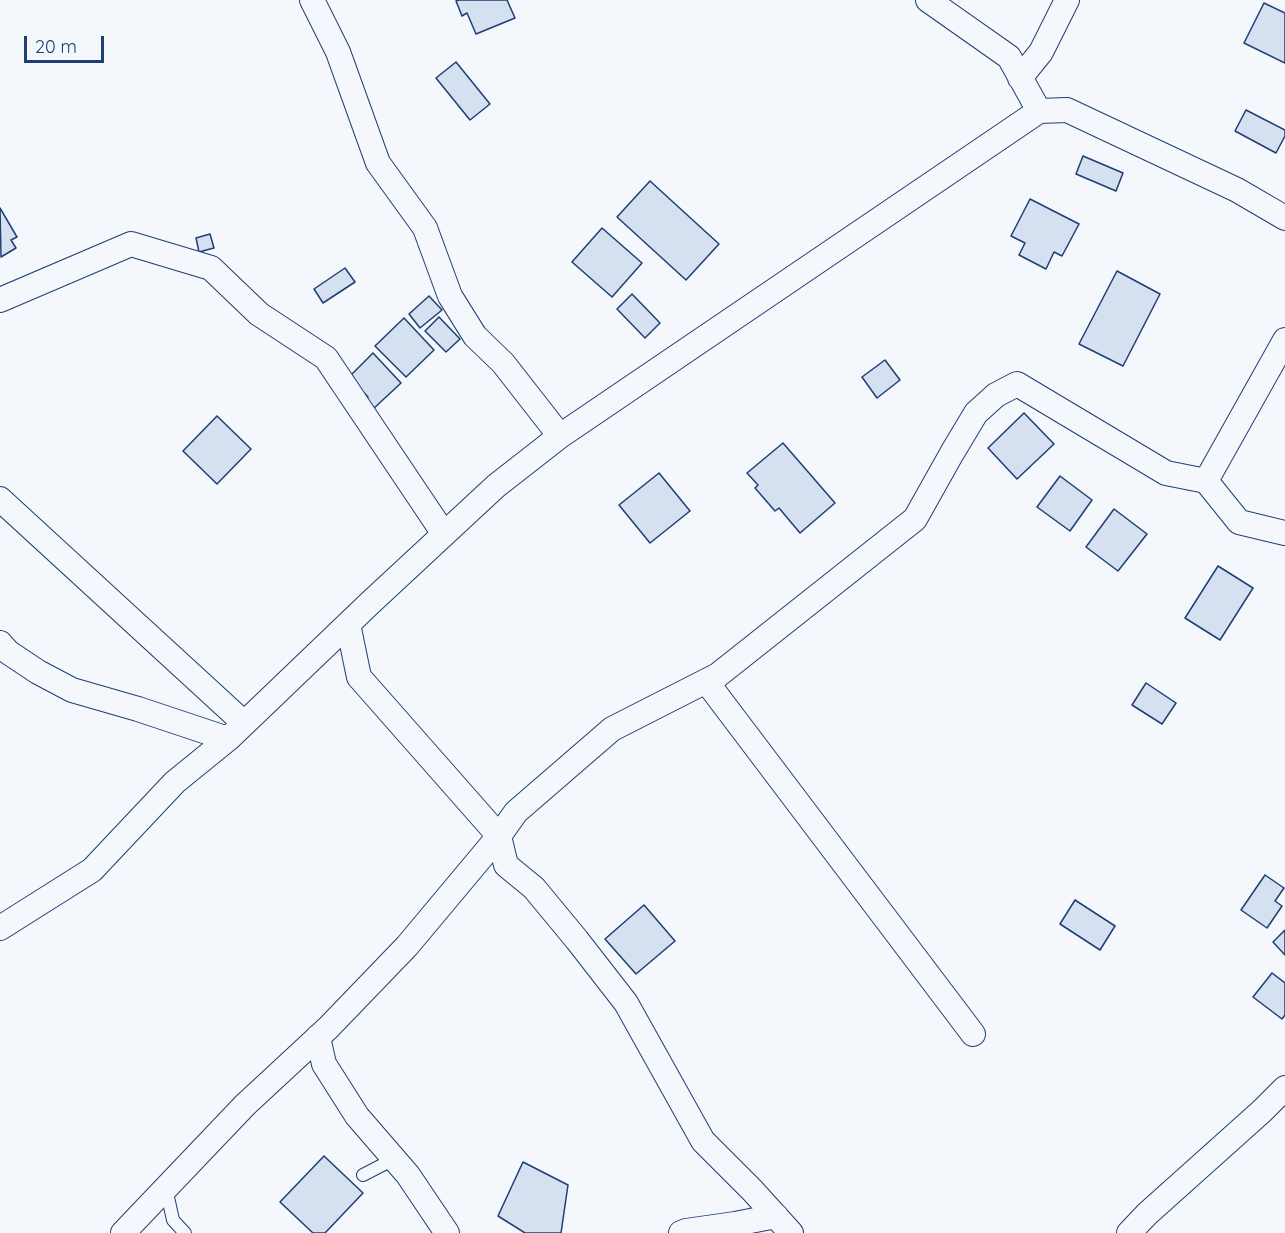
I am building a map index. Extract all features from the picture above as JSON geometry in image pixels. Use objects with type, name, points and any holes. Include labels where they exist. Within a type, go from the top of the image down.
[{"type":"street","points":[[312,0],[338,52],[378,163],[424,228],[450,296],[475,336],[503,363],[560,436]]},
{"type":"street","points":[[928,0],[1009,57],[1039,111]]},
{"type":"street","points":[[1020,78],[1041,52],[1067,0]]},
{"type":"street","points":[[0,928],[92,870],[175,782],[236,731],[496,486],[560,436],[1039,111],[1067,110],[1237,190],[1284,215]]},
{"type":"street","points":[[0,300],[131,244],[211,268],[259,314],[326,358],[444,534]]},
{"type":"street","points":[[1206,481],[1285,340]]},
{"type":"street","points":[[123,1233],[246,1105],[318,1037],[407,946],[499,836],[516,812],[612,729],[718,675],[915,519],[976,413],[996,395],[1017,384],[1166,473],[1206,481],[1239,522],[1285,533]]},
{"type":"street","points":[[0,499],[236,731]]},
{"type":"street","points":[[348,624],[359,676],[499,836],[506,865],[534,888],[626,1003],[703,1141],[784,1225]]},
{"type":"street","points":[[0,643],[8,652],[38,672],[72,690],[138,709],[236,731]]},
{"type":"street","points":[[706,681],[973,1034]]},
{"type":"street","points":[[318,1037],[324,1064],[357,1116],[408,1175],[447,1233]]},
{"type":"street","points":[[1129,1233],[1285,1088]]},
{"type":"street","points":[[681,1233],[735,1224],[784,1225]]},
{"type":"lane","points":[[363,1175],[394,1159]]},
{"type":"lane","points":[[166,1188],[173,1220],[185,1233]]},
{"type":"building","points":[[507,0],[515,18],[476,34],[467,13],[462,16],[456,1]]},
{"type":"building","points":[[1264,3],[1285,13],[1285,63],[1244,43]]},
{"type":"building","points":[[456,62],[490,104],[470,120],[436,78]]},
{"type":"building","points":[[1246,110],[1285,130],[1285,136],[1276,153],[1235,131]]},
{"type":"building","points":[[1083,156],[1123,173],[1116,191],[1076,174]]},
{"type":"building","points":[[650,181],[719,244],[686,280],[617,217]]},
{"type":"building","points":[[1030,199],[1079,224],[1062,256],[1054,252],[1046,269],[1019,255],[1025,243],[1011,236]]},
{"type":"building","points":[[0,208],[17,237],[11,240],[16,248],[1,257]]},
{"type":"building","points":[[602,228],[642,263],[612,297],[572,262]]},
{"type":"building","points":[[210,234],[214,248],[199,252],[196,238]]},
{"type":"building","points":[[345,268],[355,282],[323,303],[314,289]]},
{"type":"building","points":[[1117,271],[1160,294],[1123,366],[1079,344]]},
{"type":"building","points":[[632,294],[660,323],[645,338],[617,309]]},
{"type":"building","points":[[429,296],[442,310],[420,328],[409,314]]},
{"type":"building","points":[[439,317],[460,339],[446,352],[425,331]]},
{"type":"building","points":[[404,318],[434,350],[406,377],[375,346]]},
{"type":"building","points":[[373,353],[401,383],[371,411],[363,402],[368,397],[349,377]]},
{"type":"building","points":[[885,360],[900,380],[877,398],[862,377]]},
{"type":"building","points":[[1024,413],[1054,444],[1017,479],[988,448]]},
{"type":"building","points":[[217,416],[251,449],[217,484],[183,451]]},
{"type":"building","points":[[783,443],[835,503],[800,533],[779,508],[775,511],[755,488],[758,485],[747,473]]},
{"type":"building","points":[[659,473],[690,511],[650,543],[619,505]]},
{"type":"building","points":[[1060,476],[1092,500],[1070,531],[1037,507]]},
{"type":"building","points":[[1114,509],[1147,534],[1118,571],[1086,547]]},
{"type":"building","points":[[1218,566],[1253,588],[1220,640],[1185,618]]},
{"type":"building","points":[[1146,683],[1176,703],[1162,724],[1132,705]]},
{"type":"building","points":[[1265,875],[1284,888],[1275,901],[1282,906],[1267,928],[1241,910]]},
{"type":"building","points":[[1075,900],[1115,926],[1100,950],[1060,924]]},
{"type":"building","points":[[644,905],[675,941],[636,974],[605,939]]},
{"type":"building","points":[[1285,930],[1285,955],[1273,942]]},
{"type":"building","points":[[1272,973],[1285,983],[1285,1015],[1282,1019],[1253,997]]},
{"type":"building","points":[[324,1156],[363,1193],[325,1233],[313,1233],[280,1202]]},
{"type":"building","points":[[523,1162],[568,1185],[561,1233],[525,1233],[498,1216]]}]
